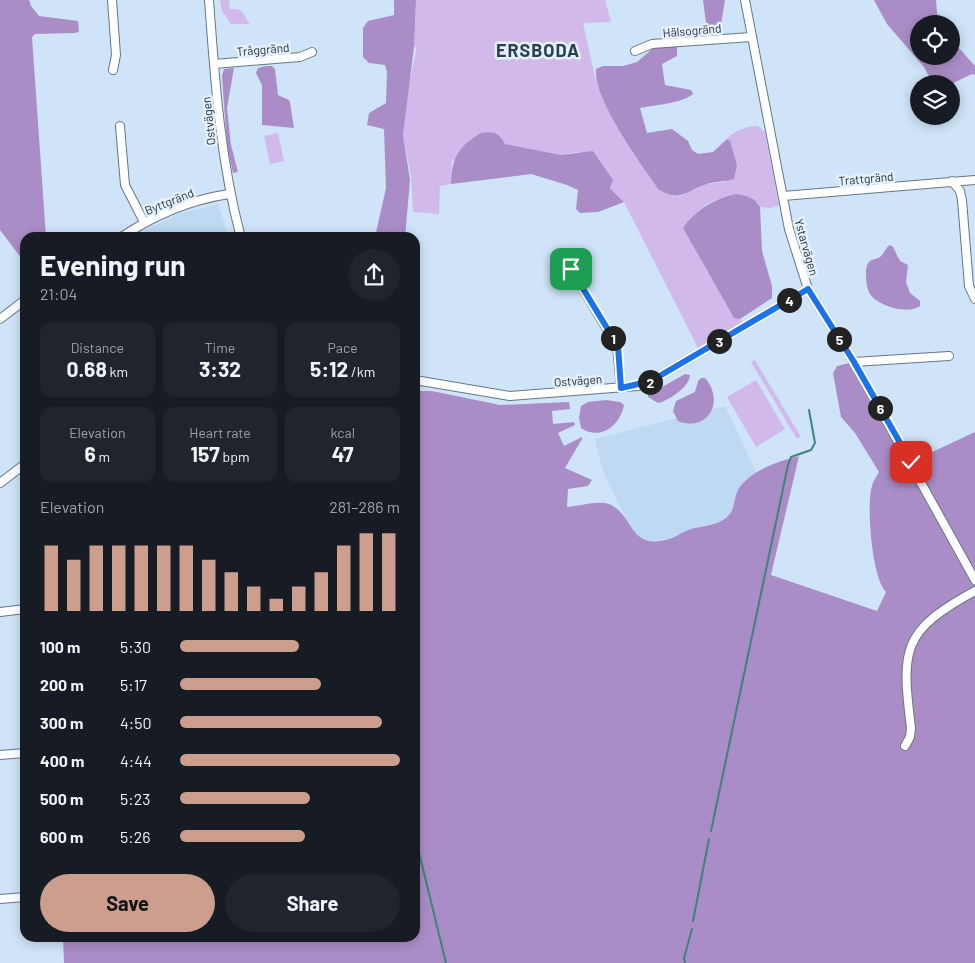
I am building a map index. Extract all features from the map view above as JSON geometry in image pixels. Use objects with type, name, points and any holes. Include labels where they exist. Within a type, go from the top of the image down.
[{"type":"street","points":[[112,0],[116,55],[113,70]]},
{"type":"street","name":"Ostvägen","points":[[210,0],[220,134],[229,194],[239,232]]},
{"type":"street","name":"Ystarvägen","points":[[745,0],[789,229],[808,289],[854,362],[975,580]]},
{"type":"street","name":"Hälsogränd","points":[[635,51],[652,44],[752,37]]},
{"type":"street","name":"Tråggränd","points":[[214,64],[300,57],[312,52]]},
{"type":"street","points":[[120,126],[125,185],[144,222]]},
{"type":"street","name":"Trattgränd","points":[[783,196],[975,180]]},
{"type":"street","points":[[952,181],[960,191],[962,200],[970,286],[975,298]]},
{"type":"street","name":"Byttgränd","points":[[129,232],[144,222],[185,204],[229,194]]},
{"type":"street","points":[[558,256],[571,269],[618,346],[621,388]]},
{"type":"street","name":"Ostvägen","points":[[420,381],[510,396],[621,388],[651,381],[808,289]]},
{"type":"street","points":[[0,319],[20,304]]},
{"type":"street","points":[[854,362],[949,356]]},
{"type":"street","points":[[0,483],[20,468]]},
{"type":"street","points":[[905,746],[910,737],[911,728],[905,669],[908,650],[920,629],[928,620],[946,607],[975,591]]},
{"type":"street","points":[[0,612],[20,610]]},
{"type":"street","points":[[0,755],[20,753]]},
{"type":"street","points":[[0,899],[20,897]]},
{"type":"shaded area","points":[[0,0],[29,0],[39,16],[78,21],[79,32],[35,34],[32,37],[46,232],[20,232],[20,256],[0,230]]},
{"type":"shaded area","points":[[220,0],[229,0],[230,9],[241,11],[250,24],[231,24],[222,11]]},
{"type":"shaded area","points":[[394,0],[416,0],[414,47],[403,135],[410,180],[405,232],[376,232],[386,188],[384,129],[367,125],[369,113],[386,103],[387,72],[385,65],[369,63],[363,57],[363,28],[368,21],[394,15]]},
{"type":"shaded area","points":[[416,0],[605,0],[611,22],[583,23],[595,77],[607,108],[659,190],[681,196],[706,184],[725,182],[730,141],[727,139],[737,131],[750,127],[758,126],[765,132],[779,205],[771,208],[760,207],[758,202],[733,199],[715,200],[700,209],[683,228],[734,318],[740,319],[743,322],[698,348],[624,202],[577,152],[561,155],[505,144],[452,161],[451,184],[440,186],[439,214],[413,212],[411,176],[403,135],[408,89],[417,47],[414,47]]},
{"type":"shaded area","points":[[703,0],[725,0],[720,30],[707,31]]},
{"type":"shaded area","points":[[874,0],[936,0],[938,15],[910,15],[910,51],[887,24]]},
{"type":"shaded area","points":[[677,42],[677,56],[662,64],[665,85],[691,90],[693,94],[676,102],[640,108],[647,133],[672,129],[688,141],[692,150],[698,154],[713,152],[727,139],[730,141],[737,165],[734,179],[710,183],[684,194],[674,195],[659,190],[631,149],[602,97],[597,82],[596,69],[603,66],[623,66],[637,62],[658,44]]},
{"type":"shaded area","points":[[960,49],[975,66],[975,75],[972,74],[960,80],[960,75],[928,75],[922,65],[960,65]]},
{"type":"shaded area","points":[[272,66],[275,69],[278,95],[289,100],[294,128],[262,125],[262,85],[256,73],[258,68]]},
{"type":"shaded area","points":[[234,68],[227,108],[231,145],[238,172],[233,173],[227,146],[222,76],[224,69]]},
{"type":"shaded area","points":[[489,132],[496,134],[501,137],[505,144],[561,155],[593,151],[613,180],[610,188],[624,202],[598,212],[580,213],[576,209],[578,190],[531,174],[451,184],[453,167],[458,154],[467,143],[481,133]]},
{"type":"shaded area","points":[[278,133],[284,161],[270,164],[264,136]]},
{"type":"shaded area","points":[[736,194],[753,199],[760,207],[762,251],[772,286],[772,298],[740,319],[734,318],[683,228],[694,215],[706,206]]},
{"type":"shaded area","points":[[218,204],[226,232],[143,232],[178,214]]},
{"type":"shaded area","points":[[890,245],[900,261],[908,265],[906,282],[910,293],[920,301],[920,306],[915,309],[908,310],[886,305],[874,298],[868,290],[866,268],[871,260],[880,257]]},
{"type":"shaded area","points":[[755,360],[801,437],[797,439],[751,362]]},
{"type":"shaded area","points":[[854,362],[911,462],[975,432],[975,963],[64,963],[63,942],[420,942],[420,391],[432,391],[500,405],[569,402],[570,409],[552,411],[553,424],[574,422],[575,425],[558,433],[564,446],[582,437],[565,468],[592,480],[588,486],[568,489],[567,507],[594,503],[609,504],[624,516],[639,536],[646,540],[656,541],[671,538],[686,531],[724,520],[732,510],[739,488],[751,476],[758,471],[799,456],[771,575],[877,611],[886,592],[877,573],[870,524],[870,495],[874,480],[879,472],[855,433],[841,417],[833,373],[837,366]]},
{"type":"shaded area","points":[[685,374],[690,375],[687,384],[673,396],[658,403],[648,397],[648,395]]},
{"type":"shaded area","points":[[701,378],[705,378],[714,396],[711,412],[698,422],[689,424],[678,421],[673,411],[676,401],[695,392],[698,381]]},
{"type":"shaded area","points":[[756,380],[785,429],[756,447],[727,397]]},
{"type":"shaded area","points":[[606,400],[620,402],[624,405],[622,413],[614,425],[602,432],[595,433],[581,428],[579,418],[581,406],[588,402]]},
{"type":"shaded area","points":[[725,406],[756,472],[739,487],[730,515],[717,524],[701,526],[669,539],[647,541],[633,533],[602,469],[595,439]]},
{"type":"waterway","points":[[711,831],[788,465],[791,457],[811,450],[815,443],[809,410]]},
{"type":"waterway","points":[[693,921],[709,839]]},
{"type":"waterway","points":[[420,856],[446,963]]},
{"type":"waterway","points":[[685,963],[684,958],[692,929]]},
{"type":"district","name":"ERSBODA","points":[[538,50]]},
{"type":"route","points":[[571,269],[618,346],[621,388],[638,386],[651,381],[808,289],[854,362],[911,462]]}]
